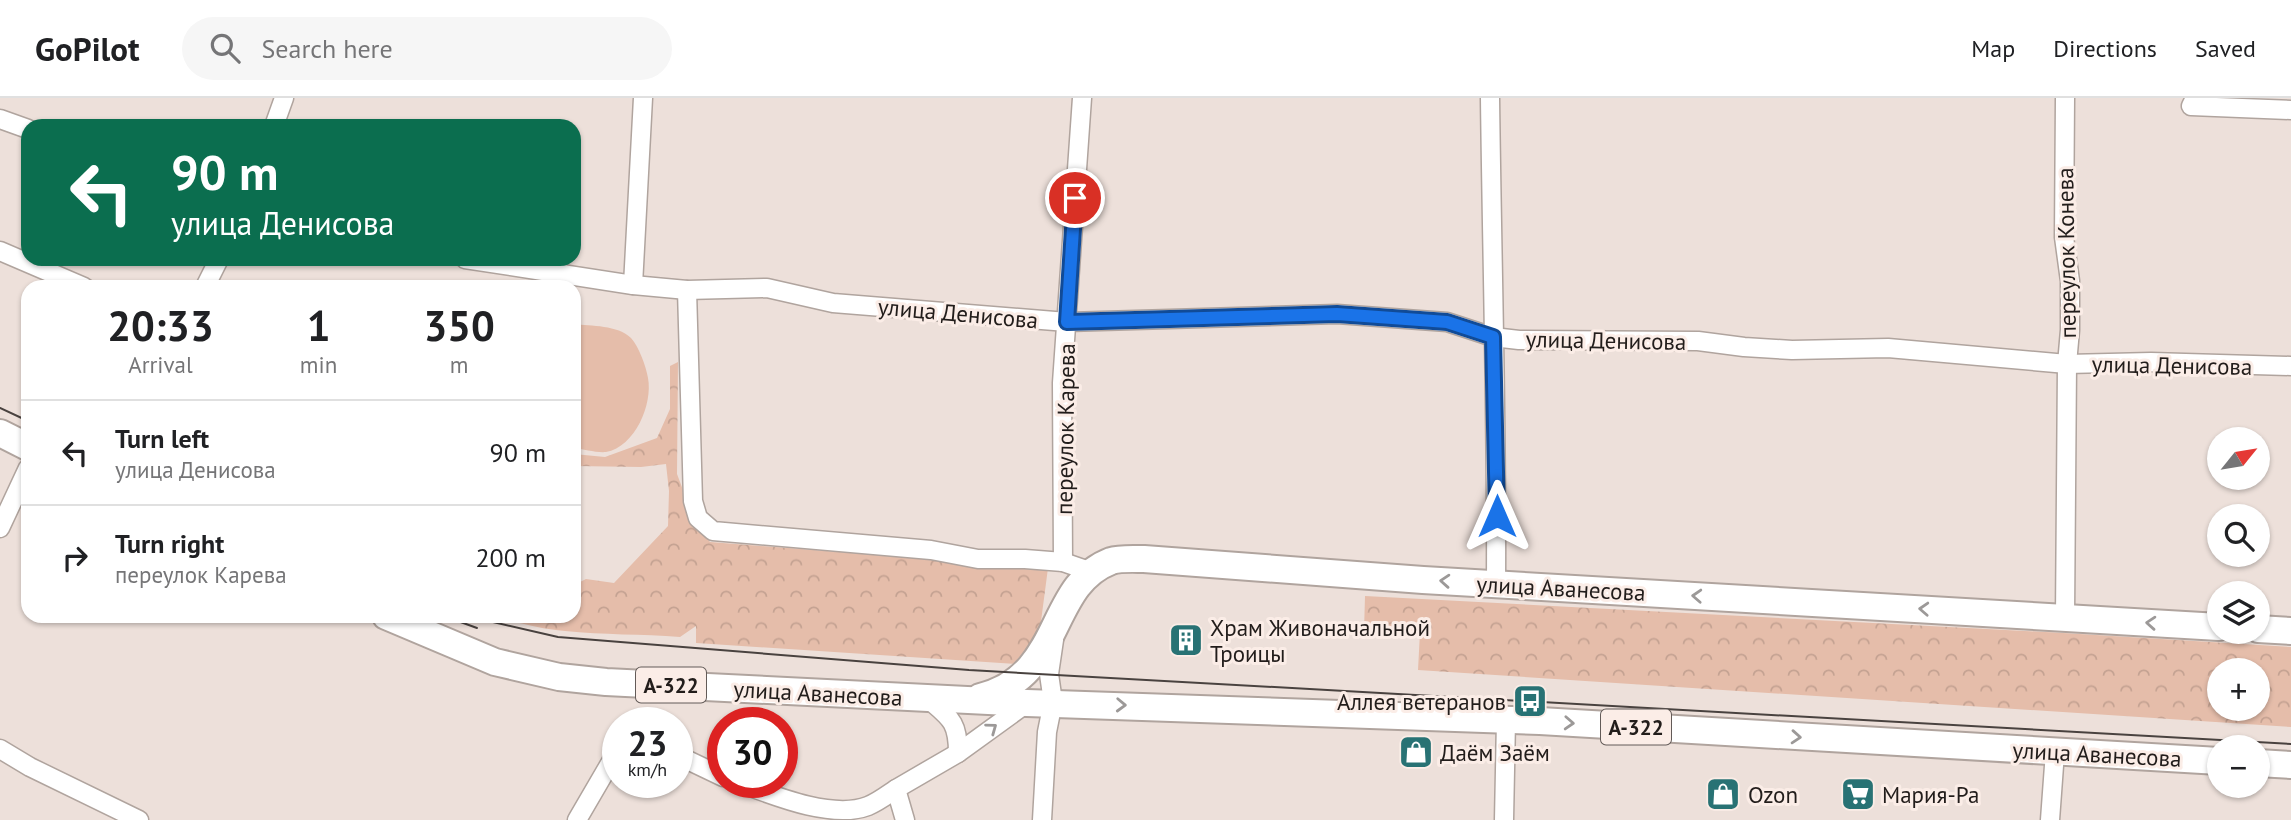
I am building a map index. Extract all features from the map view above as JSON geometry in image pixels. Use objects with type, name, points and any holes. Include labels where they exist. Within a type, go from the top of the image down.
[{"type":"highway","points":[[0,433],[21,444]]},
{"type":"highway","name":"улица Аванесова","points":[[968,700],[992,694],[1026,673],[1042,654],[1072,595],[1092,572],[1113,560],[1144,559],[1496,584],[2207,626]]},
{"type":"highway","name":"улица Аванесова","points":[[403,623],[495,662],[559,677],[606,682],[968,700],[1506,720],[2207,760]]},
{"type":"highway","points":[[2270,630],[2291,631]]},
{"type":"highway","points":[[2270,764],[2291,765]]},
{"type":"street","points":[[276,119],[284,98]]},
{"type":"street","points":[[633,285],[643,98]]},
{"type":"street","name":"переулок Карева","points":[[1063,562],[1062,383],[1082,98]]},
{"type":"street","points":[[1490,98],[1497,470],[1496,584]]},
{"type":"street","name":"переулок Конева","points":[[2065,98],[2064,237],[2070,281],[2065,617]]},
{"type":"street","points":[[2193,102],[2291,110]]},
{"type":"street","points":[[0,119],[21,126]]},
{"type":"street","points":[[0,251],[21,260]]},
{"type":"street","points":[[35,266],[68,280]]},
{"type":"street","name":"улица Денисова","points":[[510,266],[633,285],[687,290],[767,288],[833,303],[1067,322],[1337,314],[1447,322],[1493,337],[1519,340],[1698,341],[1792,350],[1888,348],[2067,364],[2151,362],[2291,366]]},
{"type":"street","points":[[687,290],[693,501],[698,518],[713,531],[930,550],[978,559],[1063,562],[1092,572]]},
{"type":"street","points":[[0,528],[21,483]]},
{"type":"street","points":[[1042,820],[1047,732],[1040,703],[1049,674],[1058,620]]},
{"type":"street","points":[[927,698],[950,718],[958,734],[958,753]]},
{"type":"street","points":[[780,798],[801,806],[867,807],[1040,703]]},
{"type":"street","points":[[1504,820],[1506,720]]},
{"type":"street","points":[[0,750],[139,820]]},
{"type":"street","points":[[2050,820],[2055,752]]},
{"type":"street","points":[[577,820],[602,779]]},
{"type":"street","points":[[896,789],[905,820]]},
{"type":"green space","points":[[581,325],[604,327],[631,338],[642,357],[649,388],[645,412],[626,442],[606,452],[581,449]]},
{"type":"green space","points":[[678,362],[677,474],[695,522],[710,542],[1048,568],[1040,629],[1016,664],[696,643],[696,626],[680,637],[565,631],[520,623],[581,623],[581,582],[586,579],[614,583],[668,526],[669,491],[666,464],[641,467],[581,466],[581,455],[605,457],[657,438],[670,409],[670,366]]},
{"type":"green space","points":[[1365,596],[2291,647],[2291,727],[1418,670],[1420,632],[1364,631]]},
{"type":"tram line","points":[[0,408],[21,418]]},
{"type":"tram line","points":[[463,623],[477,628]]},
{"type":"tram line","points":[[497,623],[558,637],[969,670],[2291,744]]},
{"type":"place","name":"Храм Живоначальной Троицы","points":[[1186,640]]},
{"type":"place","name":"Аллея ветеранов","points":[[1530,701]]},
{"type":"place","name":"Даём Заём","points":[[1416,752]]},
{"type":"place","name":"Ozon","points":[[1723,794]]},
{"type":"place","name":"Мария-Ра","points":[[1858,794]]},
{"type":"route","points":[[1075,198],[1067,322],[1337,314],[1447,322],[1493,337],[1497,516]]}]
